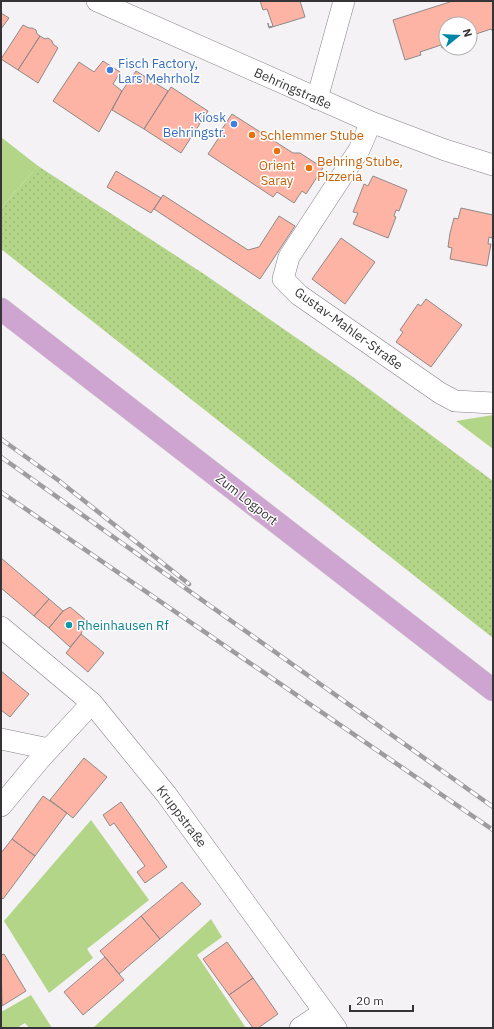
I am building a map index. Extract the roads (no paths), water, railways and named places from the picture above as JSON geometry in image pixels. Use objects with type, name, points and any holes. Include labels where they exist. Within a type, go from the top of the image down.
[{"type":"main road","name":"Zum Logport","points":[[1,309],[493,690]]},
{"type":"street","points":[[317,99],[344,1]]},
{"type":"street","name":"Behringstraße","points":[[106,3],[371,122],[445,150],[493,165]]},
{"type":"street","name":"Gustav-Mahler-Straße","points":[[371,122],[359,150],[289,257],[283,279],[299,295],[445,396],[454,401],[493,403]]},
{"type":"street","name":"Kruppstraße","points":[[1,627],[92,703],[166,794],[330,1020]]},
{"type":"street","points":[[1,806],[49,749],[92,703]]},
{"type":"street","points":[[1,739],[49,749]]},
{"type":"street","points":[[300,1028],[330,1020]]},
{"type":"railway","points":[[1,439],[58,480],[189,584]]},
{"type":"railway","points":[[1,457],[493,807]]},
{"type":"railway","points":[[1,492],[493,830]]},
{"type":"place","name":"Fisch Factory, Lars Mehrholz","points":[[110,70]]},
{"type":"place","name":"Kiosk Behringstr.","points":[[234,124]]},
{"type":"place","name":"Schlemmer Stube","points":[[252,135]]},
{"type":"place","name":"Orient Saray","points":[[277,151]]},
{"type":"place","name":"Behring Stube, Pizzeria","points":[[309,168]]},
{"type":"place","name":"Rheinhausen Rf","points":[[69,625]]}]
